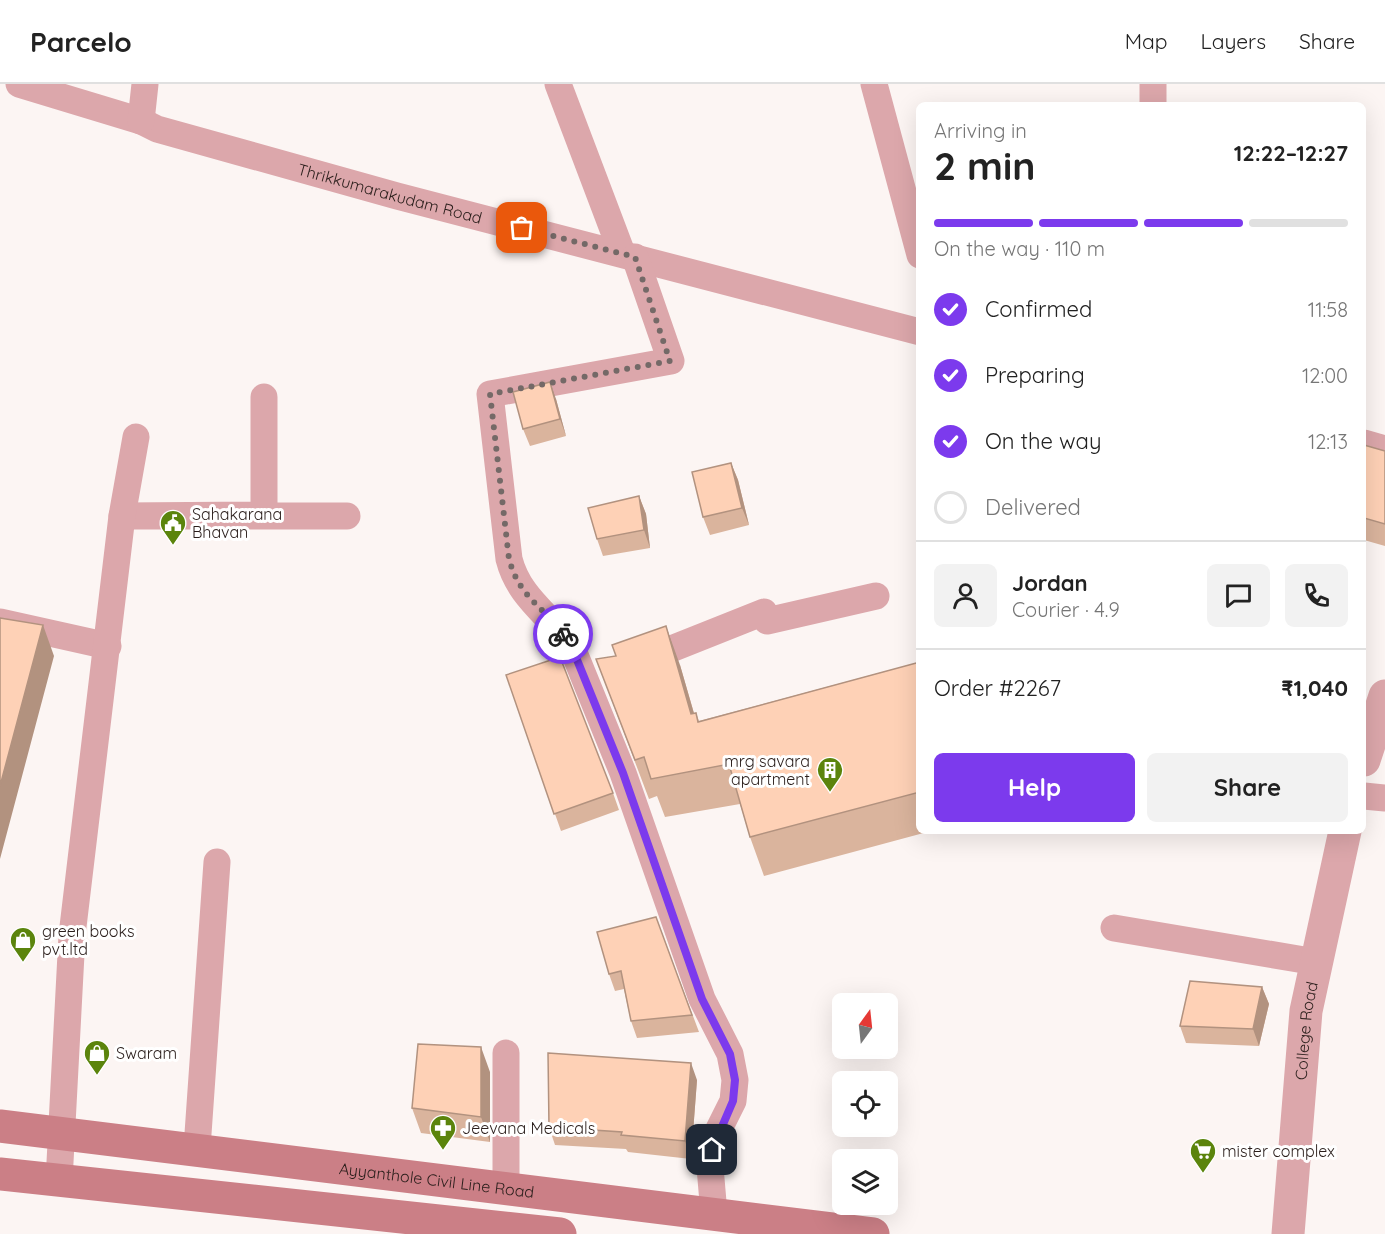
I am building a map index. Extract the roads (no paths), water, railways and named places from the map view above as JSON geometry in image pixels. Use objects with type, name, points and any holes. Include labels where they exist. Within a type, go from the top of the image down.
[{"type":"main road","name":"Ayyanthole Civil Line Road","points":[[0,1126],[60,1131],[873,1234]]},
{"type":"main road","points":[[0,1174],[560,1234]]},
{"type":"main road","points":[[519,1189],[525,1230]]},
{"type":"street","name":"Thrikkumarakudam Road","points":[[19,84],[141,121],[158,129],[397,196],[916,331]]},
{"type":"street","points":[[141,121],[146,84]]},
{"type":"street","points":[[558,84],[670,361],[490,394],[509,559],[514,578],[523,592],[560,630],[571,645],[605,675],[639,816],[702,999],[730,1054],[735,1080],[733,1101],[716,1135],[711,1159],[714,1214]]},
{"type":"street","points":[[874,84],[916,240]]},
{"type":"street","points":[[1153,84],[1153,102]]},
{"type":"street","points":[[128,516],[264,515],[264,397]]},
{"type":"street","points":[[59,1181],[72,935],[108,646],[128,516],[136,436]]},
{"type":"street","points":[[1366,444],[1385,449]]},
{"type":"street","points":[[128,516],[347,516]]},
{"type":"street","points":[[605,675],[764,612],[767,621],[876,596]]},
{"type":"street","points":[[0,622],[108,646]]},
{"type":"street","points":[[1366,754],[1385,696]]},
{"type":"street","points":[[1366,796],[1385,798]]},
{"type":"street","name":"College Road","points":[[1288,1234],[1306,1011],[1344,834]]},
{"type":"street","points":[[196,1148],[217,862]]},
{"type":"street","points":[[1114,928],[1316,962]]},
{"type":"street","points":[[506,1053],[519,1189]]},
{"type":"place","name":"Sahakarana Bhavan","points":[[173,546]]},
{"type":"place","name":"mrg savara apartment","points":[[830,793]]},
{"type":"place","name":"green books pvt.ltd","points":[[23,963]]},
{"type":"place","name":"Swaram","points":[[97,1076]]},
{"type":"place","name":"Jeevana Medicals","points":[[443,1151]]},
{"type":"place","name":"mister complex","points":[[1203,1174]]}]
